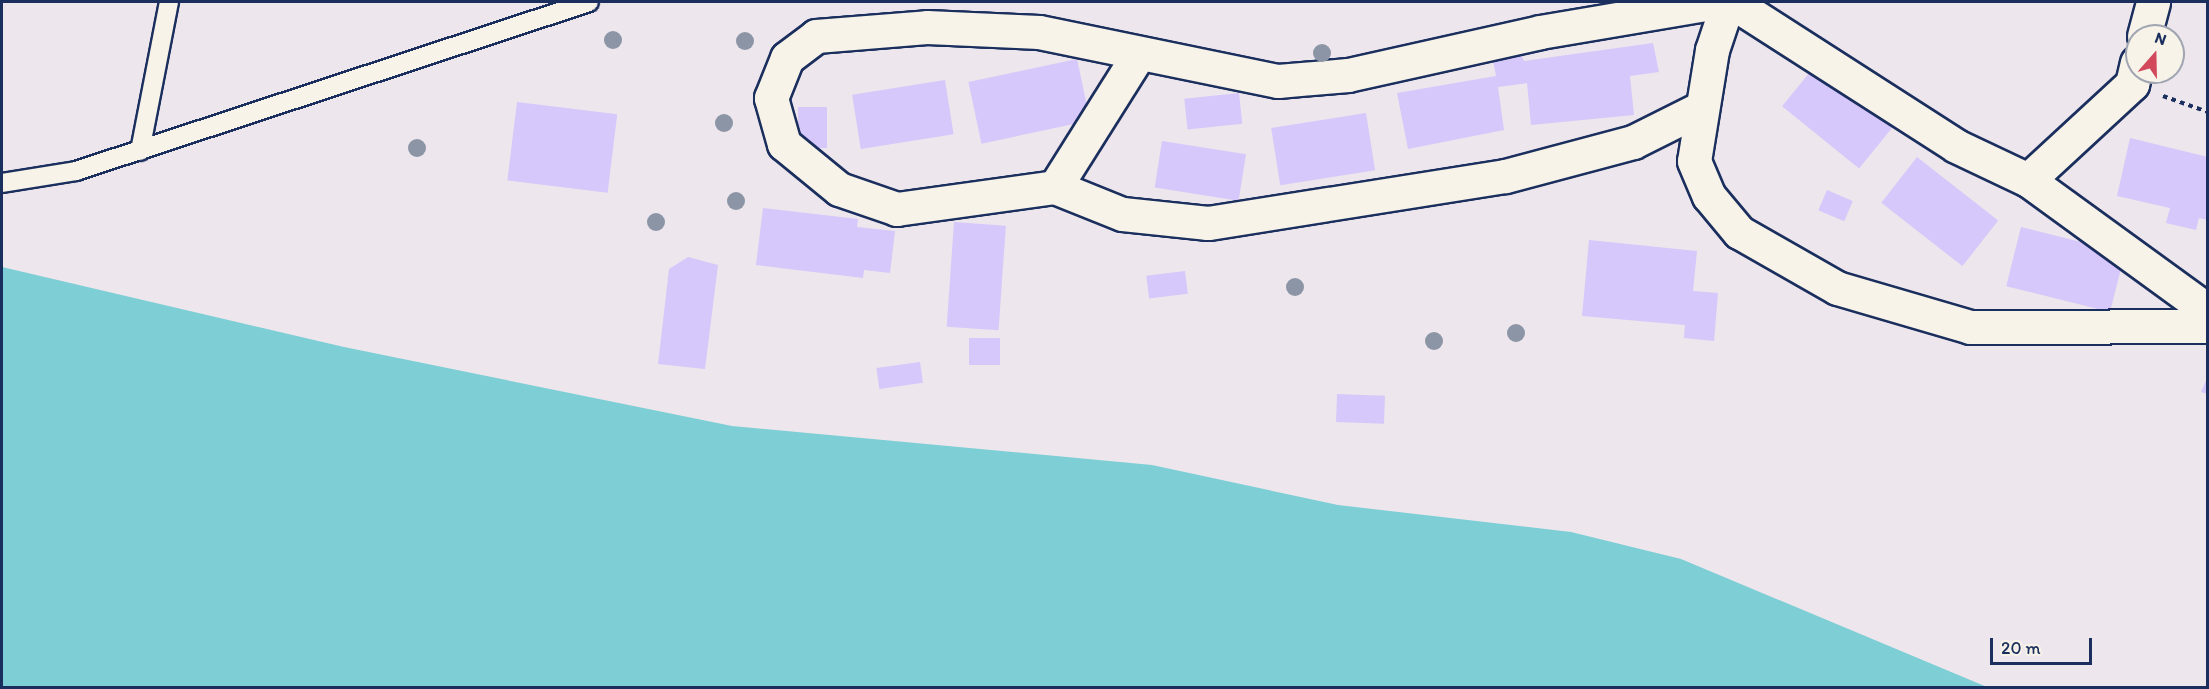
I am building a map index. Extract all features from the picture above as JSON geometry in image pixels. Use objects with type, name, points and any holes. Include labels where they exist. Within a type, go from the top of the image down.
[{"type":"street","points":[[1701,108],[1633,142],[1505,176],[1261,217],[1208,223],[1122,214],[1055,187],[897,209],[839,189],[783,144],[771,98],[787,58],[816,36],[927,27],[1039,32],[1138,55],[1278,81],[1348,75],[1540,32],[1717,2]]},
{"type":"street","points":[[2208,311],[2028,180],[1956,146],[1730,2],[1701,108],[1694,161],[1709,196],[1740,232],[1837,288],[1970,327],[2208,326]]},
{"type":"street","points":[[2147,24],[2153,2]]},
{"type":"street","points":[[1055,187],[1138,55]]},
{"type":"street","points":[[2028,180],[2125,83]]},
{"type":"lane","points":[[140,151],[170,2]]},
{"type":"lane","points":[[2,183],[76,171],[589,2]]},
{"type":"path","points":[[2153,84],[2208,112]]},
{"type":"water","points":[[2,267],[344,347],[732,426],[1152,465],[1338,505],[1571,532],[1681,559],[1987,687],[2,687]]},
{"type":"building","points":[[1551,30],[1554,49],[1522,56],[1524,61],[1653,43],[1659,72],[1630,76],[1634,115],[1531,125],[1527,83],[1498,87],[1504,130],[1408,149],[1397,93],[1496,76],[1491,50]]},
{"type":"building","points":[[1077,59],[1090,121],[982,144],[968,82]]},
{"type":"building","points":[[1818,62],[1895,124],[1859,169],[1782,106]]},
{"type":"building","points":[[945,80],[954,134],[861,149],[852,95]]},
{"type":"building","points":[[1239,93],[1242,124],[1188,130],[1184,99]]},
{"type":"building","points":[[517,102],[617,114],[608,193],[507,180]]},
{"type":"building","points":[[798,107],[827,107],[827,148],[798,148]]},
{"type":"building","points":[[1366,113],[1375,170],[1280,185],[1271,128]]},
{"type":"building","points":[[2130,138],[2208,157],[2208,220],[2199,218],[2196,230],[2166,223],[2170,208],[2117,196]]},
{"type":"building","points":[[1162,141],[1246,154],[1239,201],[1155,187]]},
{"type":"building","points":[[1917,157],[1998,220],[1962,266],[1881,203]]},
{"type":"building","points":[[1827,190],[1853,201],[1844,221],[1818,210]]},
{"type":"building","points":[[763,208],[858,219],[857,227],[895,231],[890,273],[864,270],[863,278],[756,265]]},
{"type":"building","points":[[954,222],[1006,226],[999,330],[947,327]]},
{"type":"building","points":[[2021,227],[2125,253],[2110,312],[2006,286]]},
{"type":"building","points":[[1589,240],[1697,251],[1693,291],[1718,293],[1714,341],[1684,338],[1685,325],[1582,316]]},
{"type":"building","points":[[688,257],[718,265],[705,369],[658,364],[669,269]]},
{"type":"building","points":[[1185,271],[1188,294],[1149,299],[1146,276]]},
{"type":"building","points":[[969,338],[1000,338],[1000,365],[969,365]]},
{"type":"building","points":[[920,362],[923,383],[879,389],[876,368]]},
{"type":"building","points":[[2208,376],[2208,394],[2201,392]]},
{"type":"building","points":[[1337,394],[1385,396],[1384,424],[1336,422]]}]
